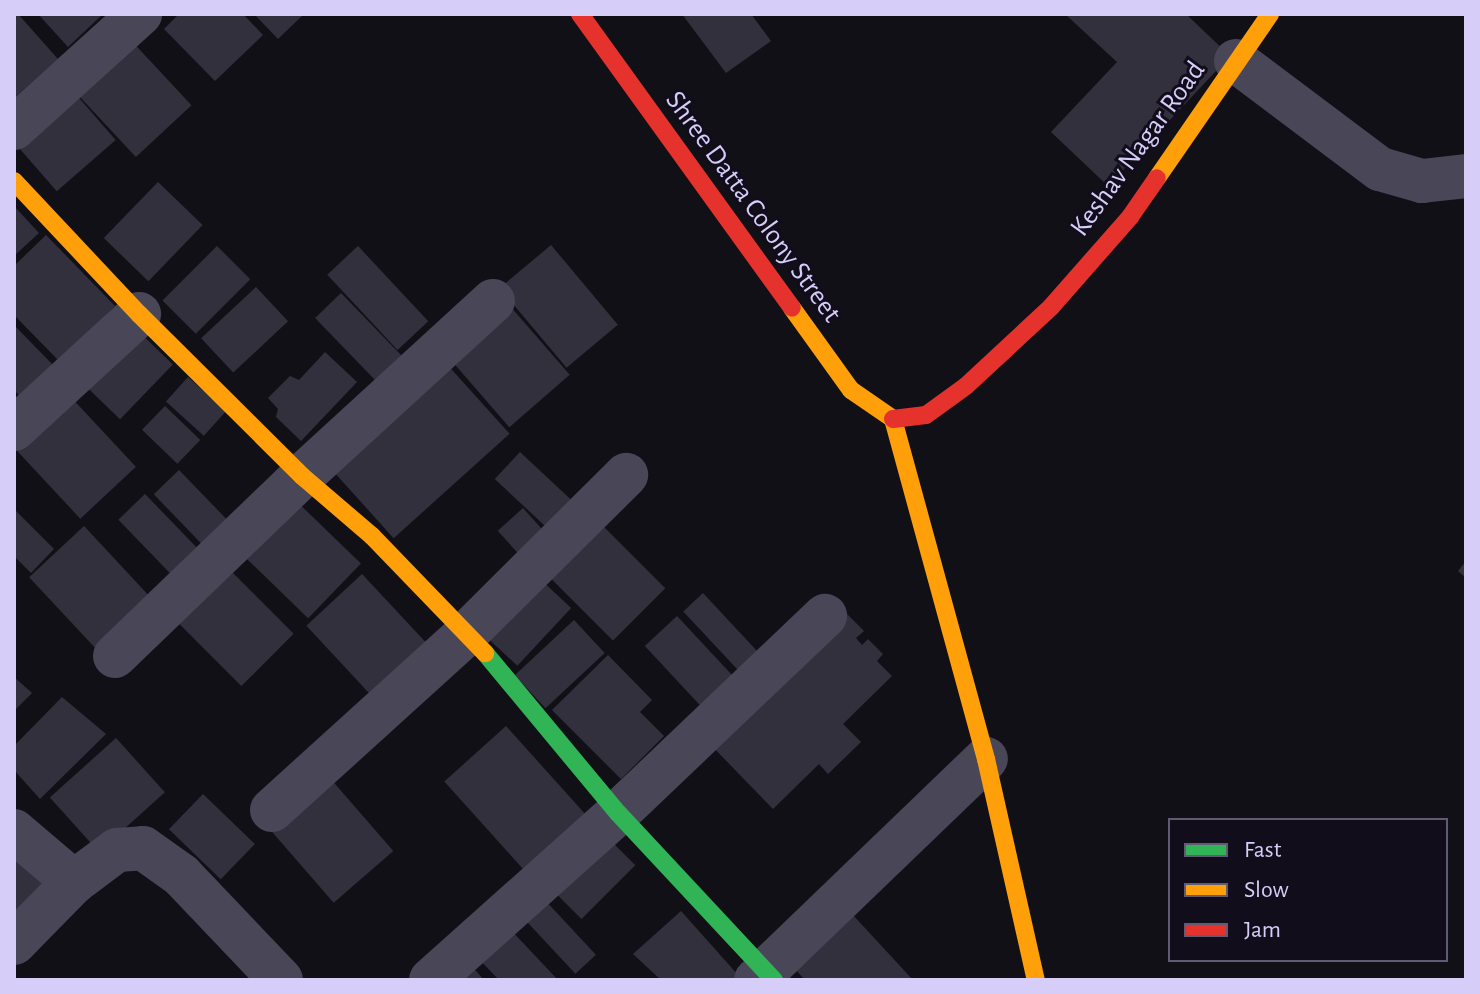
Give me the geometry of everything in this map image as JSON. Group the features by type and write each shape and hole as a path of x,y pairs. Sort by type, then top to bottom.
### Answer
{"street":[{"path":"14,128 140,14"},
{"name":"Shree Datta Colony Street","path":"580,14 851,390 893,419"},
{"name":"Keshav Nagar Road","path":"893,419 926,415 966,386 1051,307 1130,217 1270,14"},
{"path":"1236,61 1380,169 1422,181 1466,176"},
{"path":"14,181 139,314 302,476 372,536 468,632 618,813 765,977 986,759"},
{"path":"115,656 302,476 493,301"},
{"path":"14,429 139,314"},
{"path":"893,419 986,759 1036,980"},
{"path":"272,810 468,632 626,475"},
{"path":"431,980 618,813 825,616"},
{"path":"14,831 74,882"},
{"path":"14,943 74,882 117,850 143,848 181,875 281,980"}],"building":[{"path":"14,14 18,14 58,59 14,98"},
{"path":"38,14 103,14 68,47"},
{"path":"179,14 243,14 263,35 215,81 164,29"},
{"path":"254,14 304,14 278,39"},
{"path":"682,14 751,14 771,41 726,73"},
{"path":"1065,14 1186,14 1230,56 1108,186 1051,132 1117,62"},
{"path":"126,35 191,105 136,157 70,87"},
{"path":"73,91 116,140 57,191 14,142"},
{"path":"158,182 203,225 148,281 104,238"},
{"path":"14,206 39,233 14,256"},
{"path":"46,235 115,306 59,361 14,315 14,266"},
{"path":"551,245 618,325 567,368 500,288"},
{"path":"217,246 250,279 196,334 163,300"},
{"path":"358,246 428,321 398,350 327,275"},
{"path":"256,287 288,321 233,373 201,338"},
{"path":"341,293 407,361 381,386 315,318"},
{"path":"510,306 570,375 509,427 450,358"},
{"path":"14,325 54,366 21,397 14,390"},
{"path":"134,327 173,365 120,419 81,382"},
{"path":"325,352 357,382 301,441 276,417 278,409 268,398 290,376 299,380"},
{"path":"444,361 510,434 394,538 328,465"},
{"path":"188,377 226,411 204,436 166,402"},
{"path":"67,393 136,467 80,519 14,448 14,442"},
{"path":"165,406 200,440 177,464 142,430"},
{"path":"520,452 578,506 553,533 495,479"},
{"path":"179,470 239,532 214,556 154,494"},
{"path":"145,494 208,559 181,584 118,520"},
{"path":"289,494 361,563 308,618 236,549"},
{"path":"523,508 552,540 527,563 498,531"},
{"path":"14,509 54,549 31,573 14,556"},
{"path":"596,519 665,588 613,641 544,571"},
{"path":"84,526 151,598 96,649 29,577"},
{"path":"1466,561 1466,578 1458,571"},
{"path":"223,563 294,634 241,686 171,615"},
{"path":"362,574 432,649 377,701 306,626"},
{"path":"539,578 571,608 517,666 485,636"},
{"path":"703,593 769,664 749,682 683,611"},
{"path":"842,609 864,631 856,638 862,645 868,639 883,654 877,661 892,676 843,724 861,742 828,774 819,764 773,809 707,741"},
{"path":"677,616 745,688 712,718 645,646"},
{"path":"574,620 605,653 545,708 515,675"},
{"path":"608,655 652,700 640,712 664,736 621,779 552,710"},
{"path":"14,677 32,693 14,711"},
{"path":"62,697 106,734 40,799 14,770 14,746"},
{"path":"506,726 588,817 527,873 444,782"},
{"path":"116,738 165,792 99,852 50,798"},
{"path":"329,777 393,851 334,903 269,829"},
{"path":"203,794 255,844 221,879 169,829"},
{"path":"602,832 635,865 581,919 548,886"},
{"path":"14,855 59,884 14,928"},
{"path":"542,897 596,955 575,974 522,916"},
{"path":"681,911 739,976 735,980 661,980 633,954"},
{"path":"852,914 913,980 805,980 794,968"},
{"path":"507,926 558,980 499,980 476,956"},
{"path":"470,964 484,980 451,980"}],"traffic: fast":[{"path":"485,653 618,813 774,980"}],"traffic: slow":[{"path":"1157,178 1270,14"},
{"path":"14,181 139,314 302,476 372,536 485,653"},
{"path":"792,308 851,390 893,419"},
{"path":"893,419 986,759 1036,980"}],"traffic: jam":[{"path":"580,14 792,308"},
{"path":"893,419 926,415 966,386 1051,307 1130,217 1157,178"}]}
